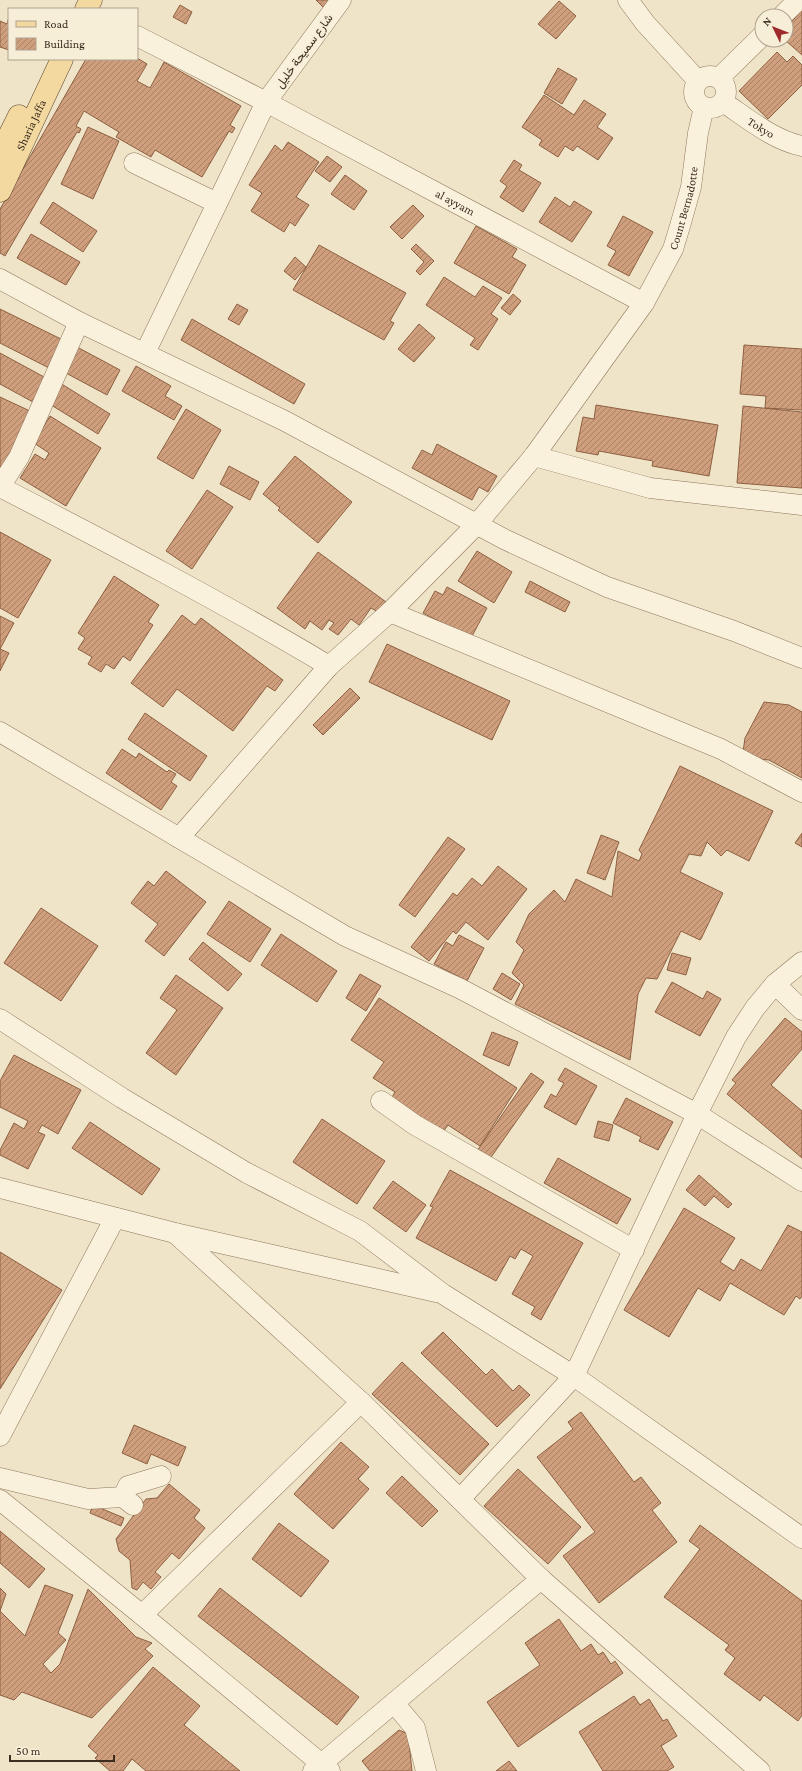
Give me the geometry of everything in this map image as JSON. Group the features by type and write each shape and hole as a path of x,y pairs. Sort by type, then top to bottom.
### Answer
{"main road":[{"name":"Sharia Jaffa","path":"0,154 46,60"},
{"name":"Sharia Jaffa","path":"0,191 62,60"}],"street":[{"name":"شارع سميحة خليل","path":"144,354 266,102 341,0"},
{"path":"628,0 645,23 698,81"},
{"path":"790,8 798,0"},
{"name":"al ayyam","path":"138,37 266,102 644,303"},
{"path":"719,78 754,44"},
{"path":"708,76 719,78 726,86 726,98 713,105 700,104 694,95 698,81 708,76"},
{"name":"Tokyo","path":"713,105 770,133 802,146"},
{"name":"Count Bernadotte","path":"179,838 329,666 390,612 476,524 534,456 644,303 673,249 691,187 698,133 713,105"},
{"path":"134,164 217,203"},
{"path":"0,279 79,322 286,421 476,524 607,587 734,631 802,658"},
{"path":"79,322 19,457 0,487 170,574 329,666"},
{"path":"534,456 650,488 802,505"},
{"path":"390,612 721,749 802,792"},
{"path":"0,732 345,936 461,989 697,1114 802,1181"},
{"path":"460,1499 574,1376 697,1114 736,1037 755,1008 775,984 802,962"},
{"path":"775,984 802,1010"},
{"path":"0,1019 122,1098 247,1173 360,1231 443,1294 574,1376 802,1538"},
{"path":"381,1101 415,1125 634,1250"},
{"path":"0,1188 174,1233 443,1294"},
{"path":"0,1436 115,1218"},
{"path":"174,1233 361,1402 541,1579 760,1771"},
{"path":"142,1615 361,1402"},
{"path":"0,1478 88,1499 128,1501 128,1486 161,1476"},
{"path":"0,1500 142,1615 322,1769 394,1703 541,1579"},
{"path":"394,1703 415,1728 426,1771"}],"building":[{"path":"316,0 329,0 323,7"},
{"path":"559,1 576,16 556,39 538,24"},
{"path":"180,5 192,12 186,24 173,17"},
{"path":"802,10 802,55 794,48 794,19"},
{"path":"8,20 8,50 0,47 0,21 7,24"},
{"path":"777,52 787,62 793,56 802,65 802,85 768,119 739,91"},
{"path":"138,59 147,64 137,81 150,88 164,62 241,106 230,125 235,128 232,133 229,131 202,177 155,150 151,157 116,137 119,132 84,111 76,126 81,129 79,133 77,132 5,256 0,253 0,209 85,60 138,60"},
{"path":"558,68 577,79 562,104 544,93"},
{"path":"544,95 574,115 584,100 606,114 597,127 613,138 598,160 577,146 573,151 565,146 558,157 539,145 542,140 522,127"},
{"path":"88,127 119,141 93,199 61,184"},
{"path":"288,142 319,162 296,197 309,205 295,226 290,222 284,232 251,211 262,193 249,185 275,145 282,151"},
{"path":"327,156 342,167 330,182 315,171"},
{"path":"514,160 522,165 519,170 541,183 523,212 500,197 507,186 500,181"},
{"path":"345,175 367,191 354,210 331,194"},
{"path":"555,197 570,207 574,201 592,212 572,242 539,222"},
{"path":"53,202 97,231 83,252 40,223"},
{"path":"413,205 424,216 402,239 390,227"},
{"path":"623,216 653,232 629,276 608,265 616,251 607,246"},
{"path":"476,226 517,249 512,257 526,265 509,294 454,263"},
{"path":"31,234 80,262 66,285 17,258"},
{"path":"416,244 434,261 420,275 416,271 424,262 411,249"},
{"path":"319,245 406,293 390,321 394,323 384,340 293,290"},
{"path":"295,257 306,267 295,280 284,271"},
{"path":"444,277 475,297 483,286 502,298 491,314 498,319 478,350 470,345 475,338 426,305"},
{"path":"513,294 521,301 510,315 501,308"},
{"path":"237,304 248,310 239,325 228,319"},
{"path":"0,309 63,340 49,368 0,343"},
{"path":"192,319 305,384 294,404 181,340"},
{"path":"419,324 435,338 414,362 398,349"},
{"path":"744,345 802,349 802,410 765,408 766,396 740,394"},
{"path":"77,347 120,370 107,395 64,372"},
{"path":"0,353 46,378 33,402 0,384"},
{"path":"136,366 171,386 165,396 182,406 174,420 122,391"},
{"path":"60,383 110,414 98,434 48,403"},
{"path":"0,397 30,411 2,470 0,469"},
{"path":"596,405 718,425 709,476 652,466 653,461 599,451 598,455 576,451 583,417 594,419"},
{"path":"743,406 802,412 802,488 737,483"},
{"path":"186,409 221,430 193,479 157,458"},
{"path":"50,416 101,448 66,506 20,478 35,454 45,460 49,453 34,443"},
{"path":"437,444 497,476 488,492 479,487 472,500 412,468 422,450 432,455"},
{"path":"295,456 352,502 318,543 278,510 280,508 263,494"},
{"path":"229,466 259,482 250,500 220,484"},
{"path":"207,490 233,507 192,569 166,551"},
{"path":"0,532 51,560 18,618 0,608"},
{"path":"477,551 512,572 494,603 458,581"},
{"path":"318,552 386,602 378,612 371,608 359,625 351,619 338,635 329,629 334,623 329,620 322,630 310,621 305,629 277,608"},
{"path":"114,576 159,605 148,622 153,625 130,661 123,656 114,669 106,664 101,672 88,664 92,657 78,649 85,638 78,633"},
{"path":"530,581 570,602 565,612 525,592"},
{"path":"447,587 487,608 471,638 423,613 435,591 443,595"},
{"path":"182,615 195,625 201,618 283,680 275,691 267,686 233,731 177,689 163,707 131,683"},
{"path":"0,616 14,623 0,649"},
{"path":"387,644 510,701 492,740 369,682"},
{"path":"0,649 9,653 0,671"},
{"path":"350,688 360,698 323,735 313,725"},
{"path":"764,702 789,705 802,712 802,778 769,760 760,759 743,752 745,738"},
{"path":"145,713 207,756 190,781 128,739"},
{"path":"122,749 136,758 139,753 167,772 169,770 176,774 171,782 177,786 161,810 106,773"},
{"path":"680,766 773,811 749,861 727,850 721,856 707,842 701,856 689,854 680,872 723,893 701,939 700,940 681,931 657,979 646,978 638,994 630,1060 515,1004 524,985 512,973 524,950 516,942 529,914 554,890 565,902 576,879 612,897 618,851 639,861 642,854 639,850"},
{"path":"802,833 802,847 795,843"},
{"path":"601,835 619,842 605,880 587,873"},
{"path":"448,837 465,849 415,917 399,905"},
{"path":"498,866 527,889 488,940 466,922 456,934 453,931 429,961 411,947 453,893 457,896 472,878 482,886"},
{"path":"166,871 206,902 164,956 145,941 158,924 131,903 148,881 154,886"},
{"path":"229,901 271,929 250,962 207,934"},
{"path":"41,908 98,946 61,1001 4,963"},
{"path":"281,934 337,971 317,1002 261,965"},
{"path":"459,935 484,948 467,981 434,964 446,942 453,946"},
{"path":"203,942 242,974 228,991 189,959"},
{"path":"672,953 691,958 686,975 667,970"},
{"path":"502,973 520,984 511,1000 493,989"},
{"path":"360,974 381,986 366,1011 346,998"},
{"path":"176,975 223,1008 176,1075 146,1053 177,1010 160,998"},
{"path":"672,982 703,999 707,991 721,999 700,1036 655,1012"},
{"path":"379,998 517,1088 480,1146 448,1125 443,1132 391,1099 395,1092 373,1078 384,1062 351,1040"},
{"path":"785,1018 802,1032 802,1049 771,1085 802,1111 802,1158 727,1094 736,1083 732,1080"},
{"path":"492,1032 518,1042 509,1066 483,1055"},
{"path":"14,1055 81,1090 58,1134 42,1125 38,1132 45,1135 28,1169 0,1155 0,1150 14,1123 24,1129 28,1121 0,1107 0,1081"},
{"path":"565,1068 597,1086 576,1125 544,1107 551,1094 556,1097 564,1083 558,1080"},
{"path":"531,1073 544,1082 489,1160 477,1151"},
{"path":"626,1098 673,1122 658,1150 639,1141 641,1137 613,1123"},
{"path":"322,1119 385,1161 357,1204 293,1162"},
{"path":"598,1121 613,1125 609,1141 594,1137"},
{"path":"90,1122 160,1169 142,1195 72,1148"},
{"path":"558,1158 631,1199 617,1224 544,1183"},
{"path":"450,1170 583,1243 541,1320 531,1314 535,1307 512,1294 533,1256 521,1249 515,1259 510,1256 496,1281 416,1238 433,1207 430,1206"},
{"path":"699,1175 732,1204 728,1208 714,1196 705,1206 686,1190"},
{"path":"393,1181 426,1205 406,1232 373,1208"},
{"path":"684,1208 735,1238 720,1262 734,1271 741,1259 761,1271 788,1225 802,1232 802,1296 800,1299 796,1296 784,1315 730,1283 720,1301 698,1288 669,1337 624,1310"},
{"path":"0,1252 62,1290 0,1389"},
{"path":"443,1332 486,1375 492,1369 513,1391 519,1385 530,1395 497,1427 421,1353"},
{"path":"402,1362 489,1444 460,1475 372,1394"},
{"path":"581,1412 634,1482 641,1477 661,1503 652,1510 677,1542 599,1603 563,1556 595,1532 537,1457 573,1429 568,1422"},
{"path":"134,1425 186,1447 178,1466 151,1454 147,1464 122,1453"},
{"path":"341,1442 369,1467 358,1479 369,1489 333,1529 294,1494"},
{"path":"518,1469 581,1527 548,1564 484,1506"},
{"path":"402,1476 438,1511 422,1527 386,1493"},
{"path":"169,1484 200,1510 194,1518 205,1528 179,1559 172,1553 155,1572 161,1577 151,1589 143,1582 137,1590 132,1588 130,1560 119,1551 116,1539 146,1499 157,1498"},
{"path":"93,1505 124,1518 121,1526 90,1513"},
{"path":"279,1523 329,1561 301,1597 252,1559"},
{"path":"700,1525 802,1601 802,1715 798,1721 764,1695 760,1701 724,1674 735,1658 725,1650 729,1645 664,1597 700,1549 689,1541"},
{"path":"0,1531 45,1569 29,1588 0,1563"},
{"path":"45,1585 73,1595 58,1633 66,1640 43,1664 51,1673 60,1664 88,1589 136,1637 152,1643 145,1649 153,1656 92,1718 22,1692 14,1700 0,1695 0,1611 25,1636"},
{"path":"0,1588 6,1594 0,1611"},
{"path":"220,1588 359,1697 337,1725 198,1616"},
{"path":"559,1619 581,1651 591,1644 598,1655 603,1652 611,1664 615,1661 623,1673 518,1747 487,1702 540,1665 525,1643"},
{"path":"153,1667 200,1706 184,1725 240,1771 146,1771 132,1759 123,1771 110,1771 95,1758 98,1755 88,1746"},
{"path":"634,1696 640,1705 649,1699 663,1721 667,1719 677,1736 661,1746 674,1767 667,1771 603,1771 579,1732"},
{"path":"399,1730 408,1734 412,1771 370,1771 362,1761"},
{"path":"509,1761 517,1771 496,1771"}]}
